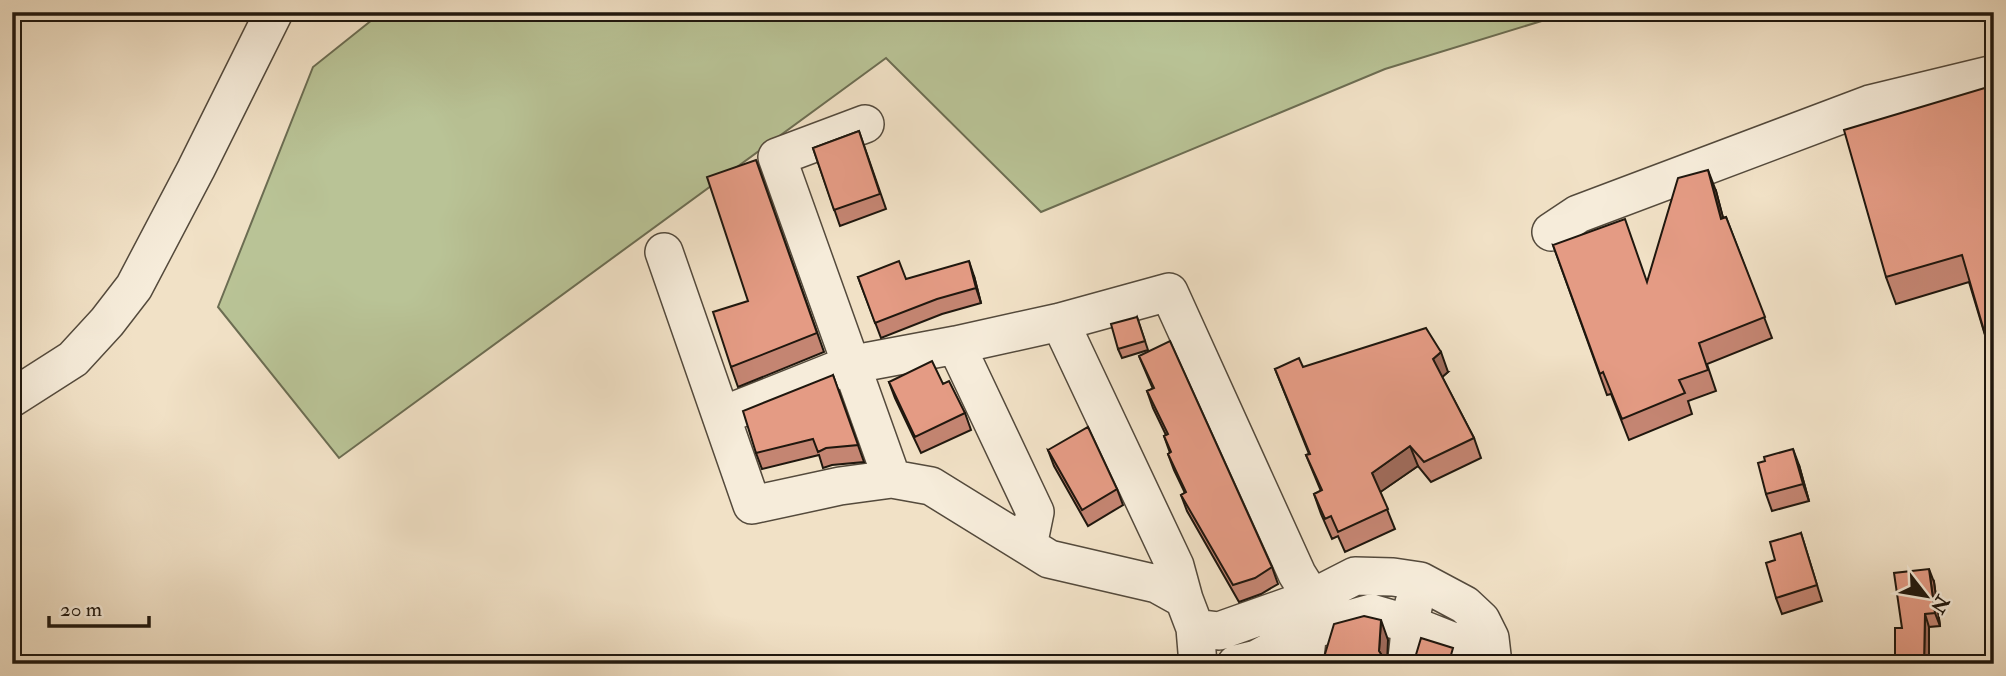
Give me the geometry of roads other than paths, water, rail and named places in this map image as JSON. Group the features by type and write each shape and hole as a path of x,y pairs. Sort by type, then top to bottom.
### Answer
{"street":[{"path":"12,398 73,359 134,287 274,12"},
{"path":"1551,232 1578,214 1870,104 1994,74"},
{"path":"865,124 777,157 849,365 892,479"},
{"path":"664,252 752,505 840,486 892,479 931,486 1049,559 1157,584 1192,630"},
{"path":"720,416 849,365 1059,322 1169,292 1297,574 1308,631"},
{"path":"1059,322 1175,566 1192,630"},
{"path":"956,345 1035,512 1028,546"},
{"path":"1192,630 1308,631 1356,576 1393,577 1420,581 1465,605 1481,620 1490,638 1493,660"},
{"path":"1406,664 1411,638 1409,624 1420,581"},
{"path":"1236,664 1257,659 1308,631 1371,613 1409,624 1493,660"}]}
